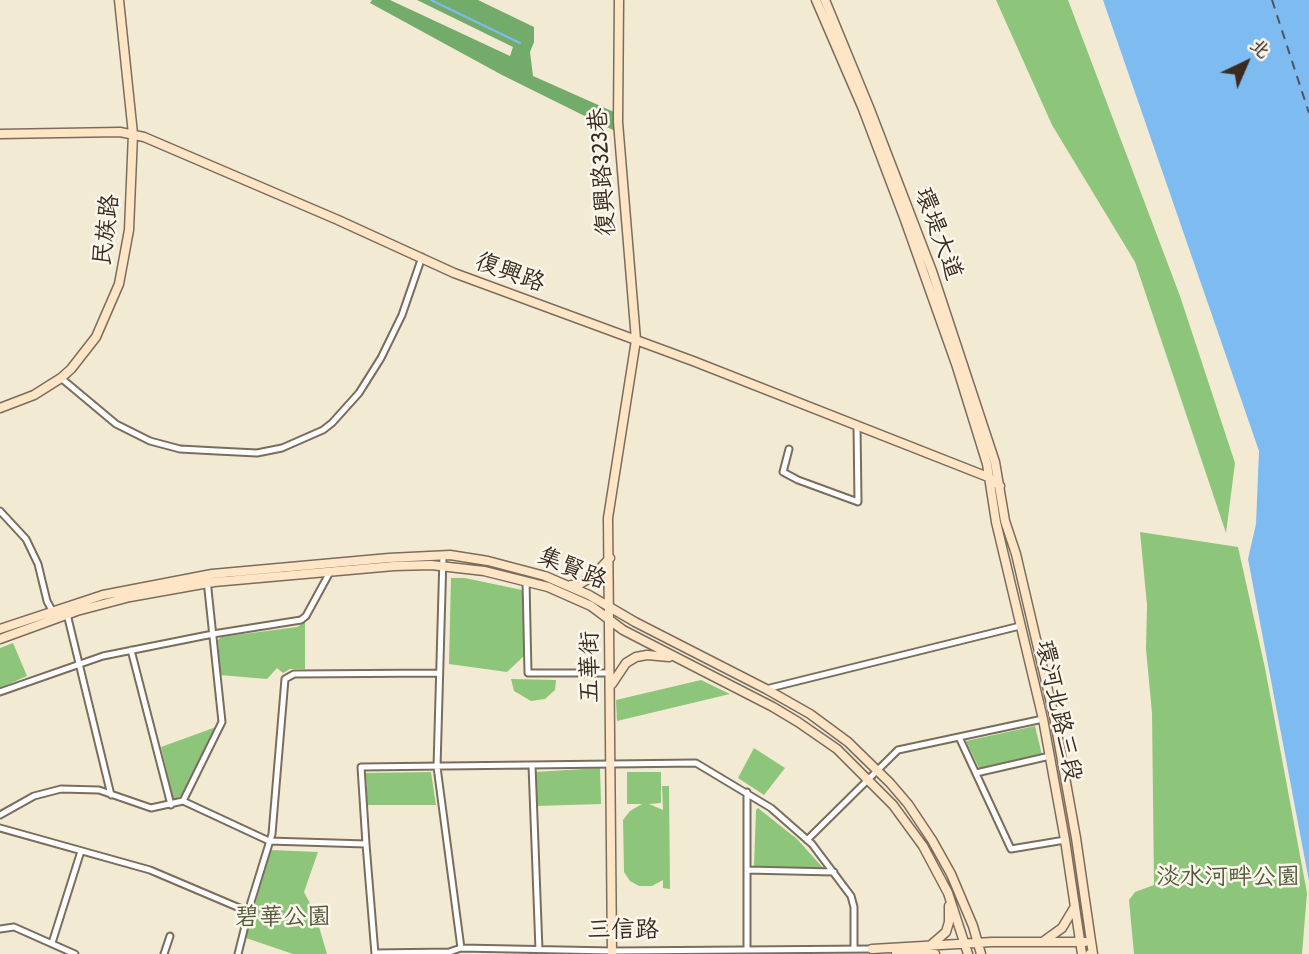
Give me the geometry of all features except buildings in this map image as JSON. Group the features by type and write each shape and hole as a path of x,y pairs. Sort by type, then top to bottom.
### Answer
{"street":[{"name":"民族路","path":"0,408 34,396 61,378 96,337 119,284 129,230 132,134 119,0"},
{"name":"復興路323巷","path":"619,0 618,122 636,340"},
{"name":"環堤大道","path":"816,0 866,108"},
{"name":"環堤大道","path":"825,0 956,341 995,462 1000,486"},
{"name":"復興路","path":"0,134 84,131 132,134 454,273 636,340 988,477 1000,486"},
{"name":"環堤大道","path":"893,176 988,464 988,477"},
{"path":"61,378 116,424 150,440 180,449 217,452 257,453 282,448 332,424 359,393 382,358 402,315 422,257"},
{"name":"五華街","path":"612,952 608,518 636,340"},
{"path":"789,449 783,472 858,502 857,426"},
{"name":"環河北路三段","path":"988,477 996,522 1043,719 1082,954"},
{"name":"環河北路三段","path":"1000,486 1005,521 1054,716 1076,838 1091,954"},
{"path":"0,511 26,539 38,564 47,601 54,615"},
{"path":"443,556 436,767 461,948"},
{"name":"集賢路","path":"0,629 207,579 389,558 443,556 488,561 545,576 609,606 766,689 810,714 848,742 908,804 932,840 951,874 973,926 981,954"},
{"path":"565,584 578,585 584,582 610,558"},
{"name":"集賢路","path":"207,579 394,566 442,566 484,570 526,581 548,587 591,606 610,622 798,722 837,749 893,805 916,836 948,893 968,954"},
{"path":"0,692 78,664 131,650 213,634 292,623 304,618 330,572"},
{"path":"183,801 222,722 207,579"},
{"path":"526,581 528,673 610,673"},
{"path":"1012,592 1024,589"},
{"path":"66,611 111,795"},
{"name":"集賢路","path":"0,639 54,615"},
{"path":"766,689 1020,626"},
{"path":"131,650 171,805"},
{"path":"611,687 617,673 636,657 647,654 678,659"},
{"path":"238,954 272,834 283,683 287,676 438,674"},
{"path":"807,840 898,750 1043,719"},
{"path":"959,737 1011,849 1065,840"},
{"path":"976,774 1049,756"},
{"path":"375,953 361,767 696,763 771,808 807,840 851,896 854,907 854,949"},
{"path":"532,765 539,950"},
{"path":"0,815 34,796 61,789 99,790 151,808 183,801 269,841 366,844"},
{"path":"747,792 747,950"},
{"path":"0,828 150,870 249,912"},
{"path":"52,943 81,851"},
{"path":"747,870 834,872"},
{"path":"930,946 948,928 948,893"},
{"path":"1040,943 1062,929 1074,908"},
{"path":"0,929 14,927 75,954"},
{"path":"164,954 170,936"},
{"path":"978,943 1091,941"},
{"name":"三信路","path":"375,953 449,952 461,948 612,952 872,949 978,943"},
{"name":"三信路","path":"872,949 935,954"}],"green space":[{"path":"372,0 390,0 510,56 513,47 417,0 478,0 534,27 534,42 530,52 533,76 614,112 615,131 502,75 370,3"},
{"path":"996,0 1068,0 1180,296 1235,463 1226,533 1135,262 1052,125"},
{"name":"淡水河畔公園","path":"1140,532 1238,547 1265,668 1307,893 1302,954 1134,954 1129,900 1135,892 1154,885 1152,713 1146,649 1147,605"},
{"path":"451,578 465,578 522,590 524,656 507,672 449,664"},
{"path":"305,622 305,669 290,669 283,673 277,668 267,679 220,675 218,640 221,637 297,627"},
{"path":"13,643 27,676 0,688 0,648"},
{"path":"511,679 556,680 555,690 545,699 531,701 514,691"},
{"path":"701,680 730,694 617,721 616,700"},
{"path":"1035,726 1042,755 980,770 966,741"},
{"path":"216,727 183,795 173,798 161,747"},
{"path":"754,748 785,768 764,795 738,778"},
{"path":"600,768 601,804 536,806 535,772"},
{"path":"431,772 436,805 367,805 366,773"},
{"path":"627,772 661,772 661,803 649,804 663,810 662,786 669,786 670,889 663,888 663,880 652,886 639,886 630,881 624,872 623,820 630,811 642,804 627,804"},
{"path":"758,808 797,839 824,869 754,866"},
{"name":"碧華公園","path":"270,850 318,852 304,892 315,913 327,954 293,954 246,938"}],"water":[{"path":"1103,0 1309,0 1309,881 1248,559 1256,524 1259,451"}],"waterway":[{"path":"431,0 520,43"}],"ferry route":[{"path":"1272,0 1309,113"}]}
